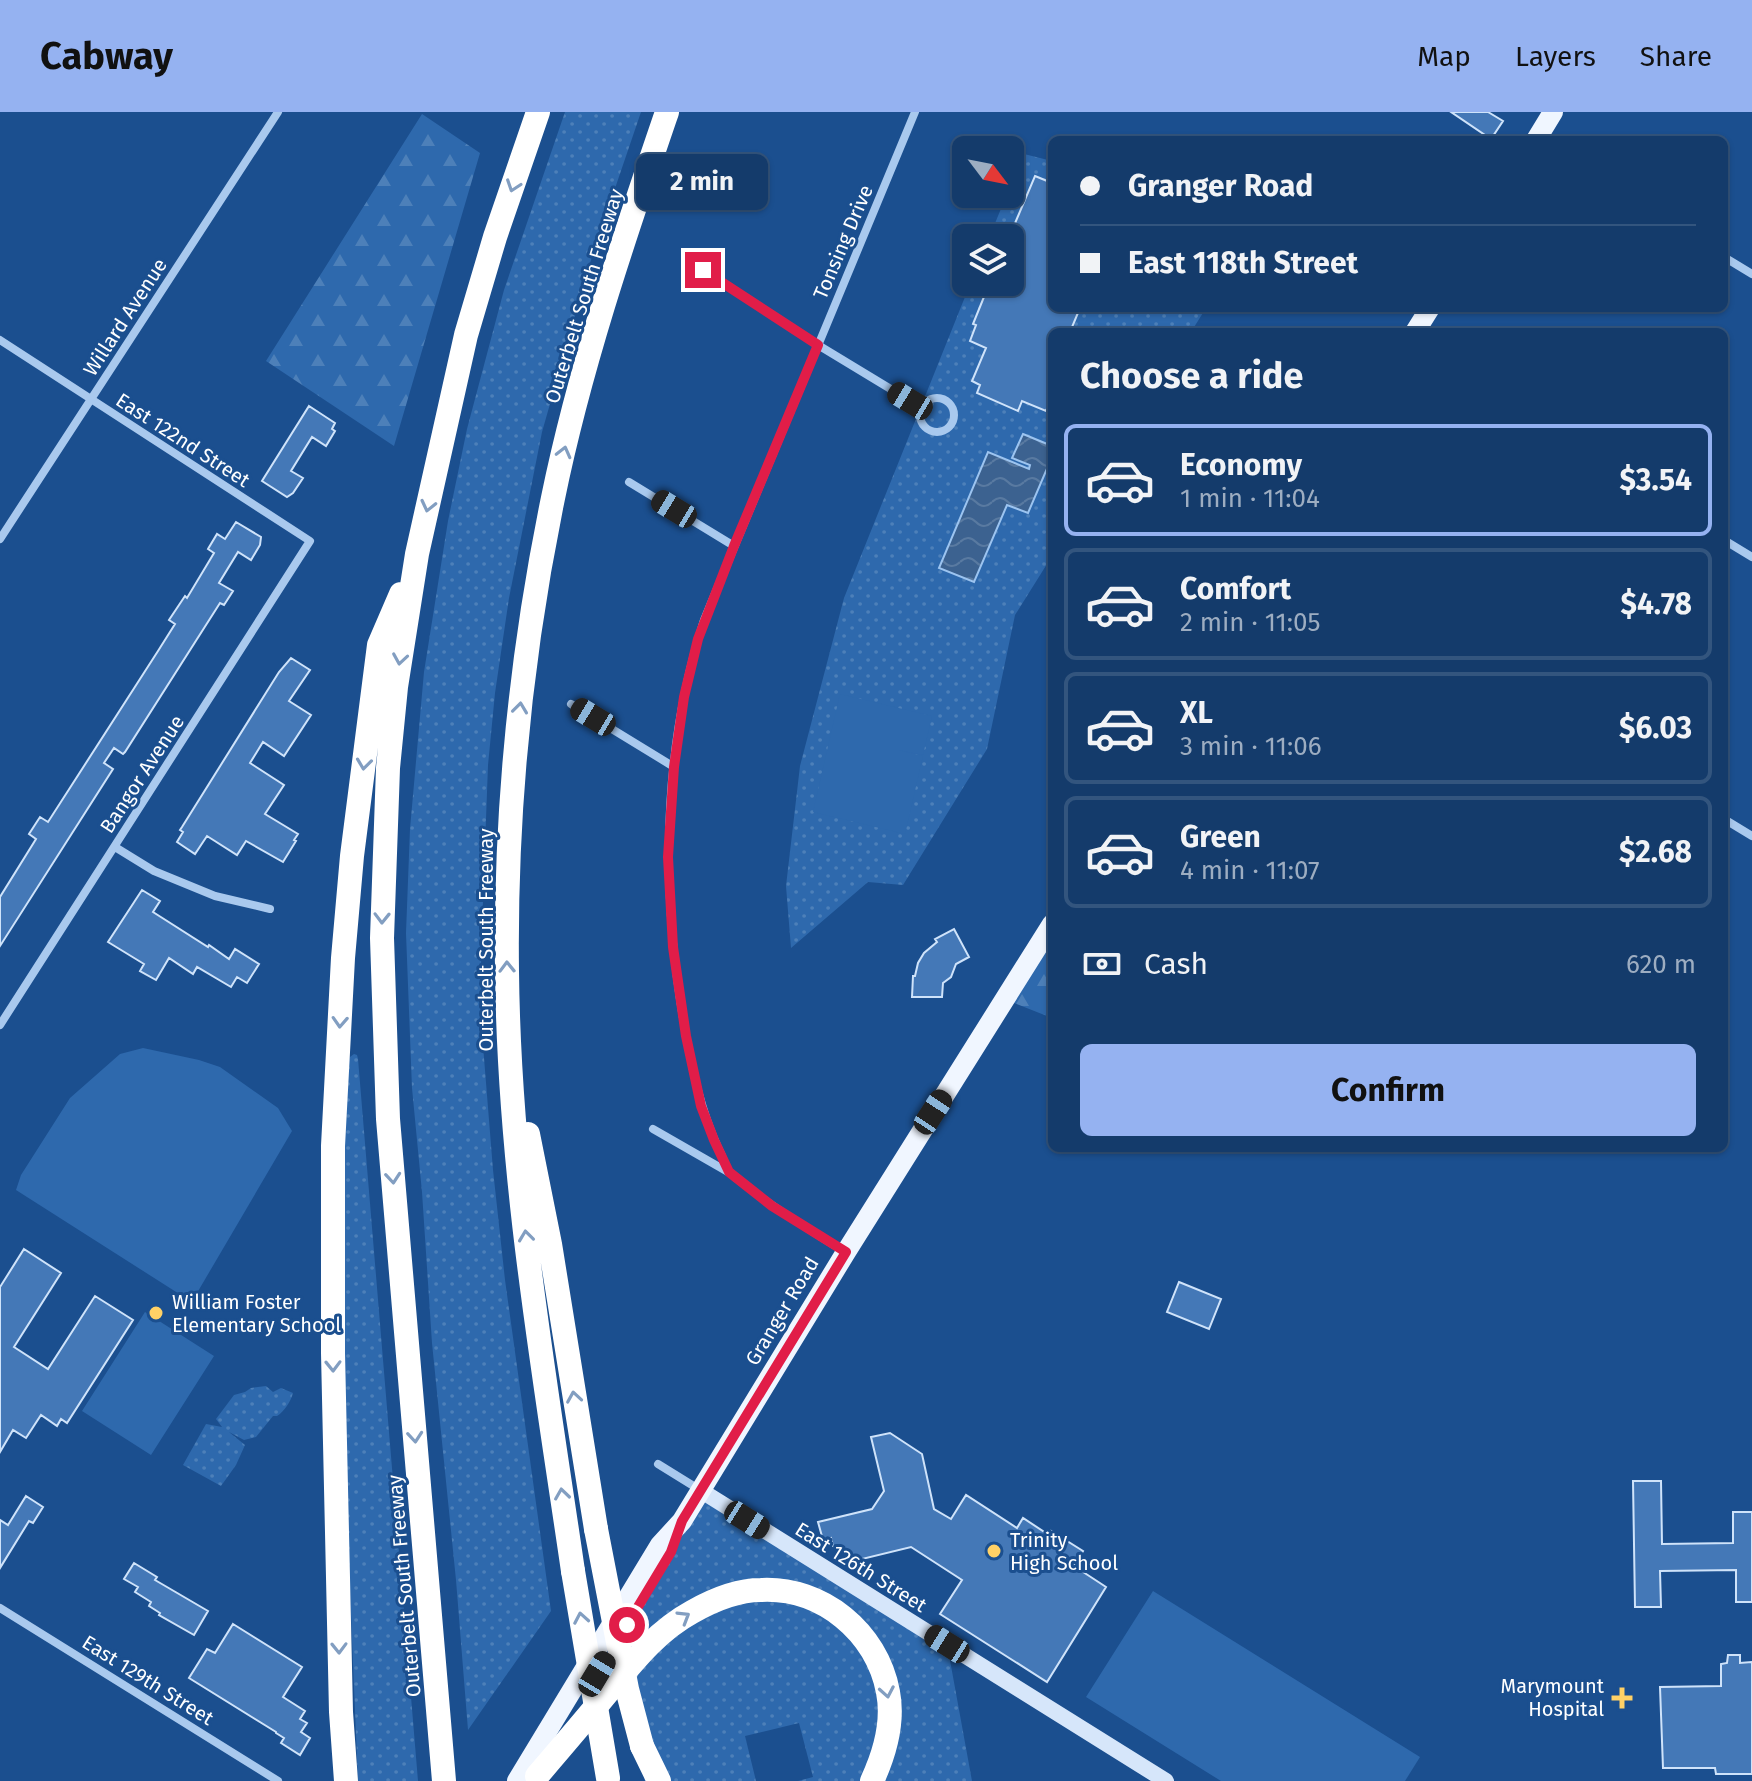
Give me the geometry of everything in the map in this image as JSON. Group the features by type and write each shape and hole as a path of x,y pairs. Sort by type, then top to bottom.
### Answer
{"highway":[{"name":"Outerbelt South Freeway","path":"444,1781 388,1119 383,966 388,768 396,687 417,554 466,335 495,237 538,112"},
{"name":"Outerbelt South Freeway","path":"608,1779 573,1571 519,1177 509,1045 507,903 510,807 519,708 553,496 605,299 667,112"},
{"path":"346,1781 341,1712 332,1258 333,1146 343,958 352,856 379,645 417,554"},
{"path":"509,1045 550,1244 596,1529 627,1689 642,1746 659,1781"},
{"path":"530,1779 659,1635 713,1601 739,1593 781,1590 802,1595 842,1616 872,1650 882,1670 889,1693 890,1716 883,1758 872,1781"}],"main road":[{"path":"1538,136 1553,112"},
{"name":"Granger Road","path":"530,1779 671,1552 682,1521 700,1490 1048,930"}],"street":[{"name":"Willard Avenue","path":"0,539 278,112"},
{"name":"Tonsing Drive","path":"846,1252 772,1206 729,1172 714,1140 701,1106 686,1036 673,947 668,857 674,767 684,697 698,639 915,112"},
{"path":"1728,259 1752,274"},
{"path":"703,270 922,408"},
{"name":"East 122nd Street","path":"0,340 310,541"},
{"path":"935,398 946,401 953,410 950,426 941,432 930,430 922,423 922,408 935,398"},
{"path":"629,482 734,546"},
{"name":"Bangor Avenue","path":"0,1025 310,541"},
{"path":"1728,542 1752,557"},
{"path":"571,704 674,767"},
{"path":"1728,821 1752,836"},
{"path":"115,847 154,871 215,896 270,909"},
{"path":"653,1129 729,1172"},
{"name":"East 126th Street","path":"658,1464 1166,1781"},
{"name":"East 129th Street","path":"0,1608 278,1781"}],"green space":[{"path":"565,112 641,112 593,253 542,432 509,598 495,693 488,765 481,954 482,1033 505,1280 551,1611 468,1730 412,1088 406,933 410,829 424,672 448,521 467,429 504,290"},
{"path":"422,114 480,153 394,446 266,361"},
{"path":"1024,154 1048,160 1048,312 1204,312 1194,328 1048,328 1048,562 1015,615 987,749 903,885 868,882 791,948 786,886 800,766 844,598 965,296 1024,296 1024,224 995,224 1001,208 1024,208"},
{"path":"840,694 932,716 923,755 898,750 923,756 905,834 813,812"},
{"path":"1048,930 1048,1016 1004,999"},
{"path":"143,1048 220,1067 278,1108 292,1131 197,1293 184,1297 16,1190 21,1175 70,1098 120,1054"},
{"path":"354,1054 358,1059 418,1781 358,1781 343,1333 347,1065"},
{"path":"145,1312 214,1356 151,1455 82,1411"},
{"path":"266,1386 273,1392 281,1388 293,1393 291,1399 256,1437 244,1440 229,1432 245,1445 221,1486 183,1465 206,1424 222,1427 216,1419 234,1395"},
{"path":"700,1490 947,1644 972,1781 798,1781 813,1777 799,1723 745,1736 756,1781 645,1781 613,1618"},
{"path":"1153,1591 1420,1757 1405,1781 1221,1781 1086,1697"}],"water":[{"path":"1023,434 1048,444 1048,466 1028,513 1007,505 974,582 939,568 988,452 1029,469 1030,465 1012,458"}],"building":[{"path":"1451,112 1488,112 1503,121 1493,136 1487,136"},
{"path":"1035,176 1048,181 1048,312 1078,312 1072,328 1048,328 1046,411 1022,401 1018,411 977,393 980,385 972,381 986,348 970,341 976,325 973,324 984,296 1024,296 1024,224 1015,224"},
{"path":"309,406 335,423 332,429 335,431 326,446 312,437 291,471 303,478 287,497 262,481"},
{"path":"236,522 261,537 260,545 251,560 238,552 219,583 233,591 224,605 220,603 125,752 123,754 114,748 104,763 113,769 0,946 0,897 36,839 29,834 40,817 48,822 175,624 169,620 185,596 187,598 214,553 208,549 217,534 225,539"},
{"path":"291,658 310,670 289,701 311,715 284,756 263,742 250,763 284,785 265,814 298,834 296,841 283,862 246,841 237,855 207,836 195,854 177,842 183,832 180,830 279,672"},
{"path":"142,890 160,901 153,912 208,947 229,959 235,949 259,964 247,983 237,977 231,987 197,967 193,974 169,958 156,980 140,971 144,964 108,942"},
{"path":"954,929 969,957 956,964 951,977 943,983 942,997 912,997 913,976 924,953 937,942 935,939"},
{"path":"24,1249 61,1273 14,1347 48,1369 95,1296 133,1320 67,1423 61,1419 57,1426 41,1415 26,1438 13,1430 0,1452 0,1287"},
{"path":"1179,1282 1221,1299 1209,1329 1167,1312"},
{"path":"890,1433 922,1454 934,1509 951,1519 966,1495 1017,1528 1023,1518 1083,1551 1074,1566 1106,1587 1047,1682 940,1614 962,1580 911,1547 854,1561 833,1546 831,1538 823,1540 818,1522 872,1509 884,1491 871,1437"},
{"path":"1633,1481 1661,1481 1662,1544 1733,1543 1733,1512 1752,1512 1752,1602 1736,1602 1736,1570 1660,1571 1661,1607 1635,1607"},
{"path":"26,1496 43,1507 33,1523 29,1521 0,1568 0,1520 8,1525"},
{"path":"134,1563 157,1577 155,1580 208,1611 194,1635 159,1615 149,1606 151,1602 135,1592 138,1587 124,1579"},
{"path":"233,1624 302,1667 283,1697 305,1711 300,1719 307,1723 301,1732 310,1738 300,1755 281,1743 284,1738 276,1732 189,1678 207,1649 215,1653"},
{"path":"1728,1655 1740,1655 1740,1663 1752,1662 1752,1774 1716,1774 1715,1768 1663,1768 1660,1687 1721,1686 1721,1664 1727,1663"}],"place":[{"name":"William Foster Elementary School","path":"156,1313"},
{"name":"Trinity High School","path":"994,1551"},
{"name":"Marymount Hospital","path":"1622,1698"}],"route":[{"path":"627,1625 671,1552 682,1521 846,1252 772,1206 729,1172 701,1106 686,1036 673,947 668,857 674,767 684,697 704,620 818,345 703,270"}]}
